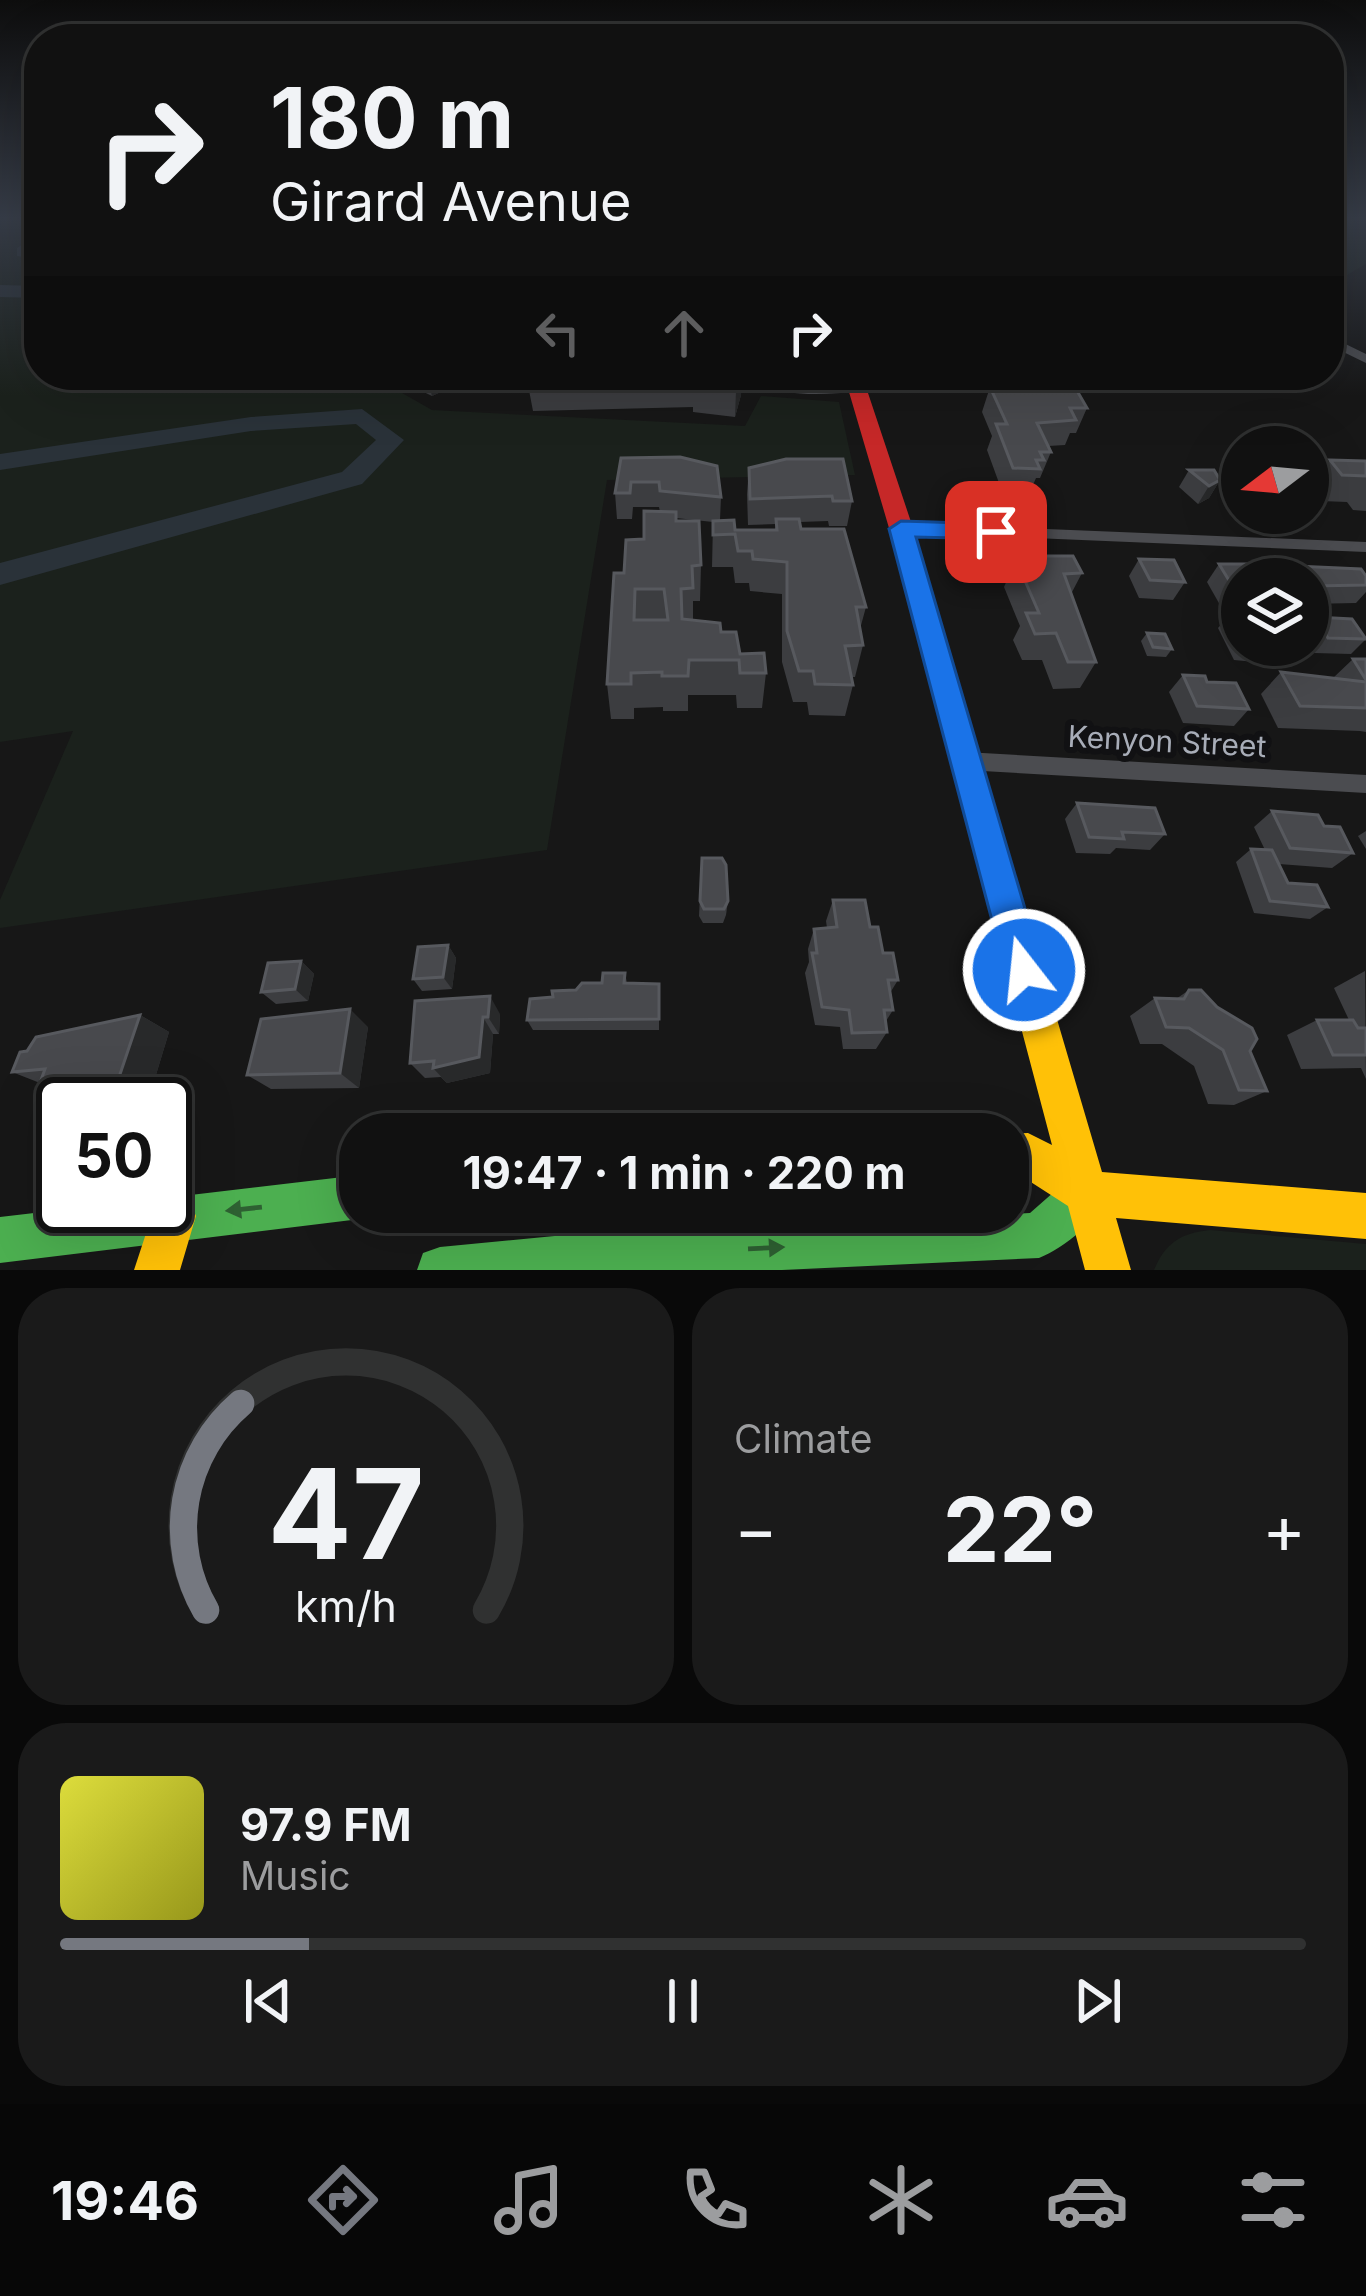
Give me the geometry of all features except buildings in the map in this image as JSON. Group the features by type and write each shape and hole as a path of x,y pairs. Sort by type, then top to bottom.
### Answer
{"main road":[{"path":"858,390 1108,1270"},
{"path":"1029,1156 1087,1193 1366,1216"},
{"path":"440,1270 588,1256 1039,1235 1087,1193"},
{"path":"192,1214 339,1199"},
{"path":"0,1240 50,1233"},
{"path":"157,1270 168,1233"},
{"path":"588,1233 588,1256"}],"street":[{"path":"901,529 1366,548"},
{"name":"Kenyon Street","path":"965,761 1366,784"}],"shaded area":[{"path":"0,277 24,277 24,390 397,390 432,410 745,426 761,396 839,402 855,475 607,480 547,850 0,928 0,900 73,731 0,742"},
{"path":"1210,1230 1366,1244 1366,1270 1154,1270 1175,1241"}],"waterway":[{"path":"0,291 24,292"},
{"path":"0,462 251,424 362,416 391,440 352,478 0,574"}],"traffic: fast":[{"path":"440,1270 588,1256 1039,1235 1087,1193"},
{"path":"0,1240 339,1200"},
{"path":"588,1233 588,1256"}],"traffic: slow":[{"path":"1018,948 1108,1270"},
{"path":"1029,1156 1087,1193 1366,1216"},
{"path":"157,1270 168,1233"}],"traffic: jam":[{"path":"858,390 1018,948"}],"route":[{"path":"996,532 901,529 1024,970"}]}
